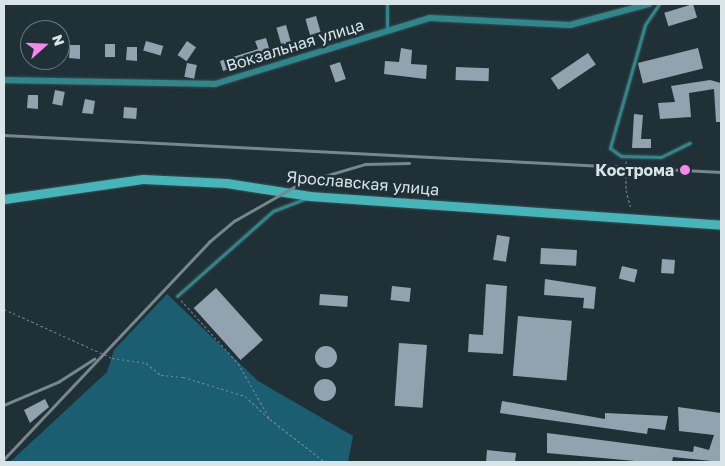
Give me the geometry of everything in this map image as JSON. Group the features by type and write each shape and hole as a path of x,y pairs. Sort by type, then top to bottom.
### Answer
{"main road":[{"name":"Ярославская улица","path":"4,199 143,179 226,183 310,196 634,217 721,225"}],"street":[{"name":"Вокзальная улица","path":"4,80 215,84 430,18 570,25 649,4"}],"lane":[{"path":"387,4 387,30"},
{"path":"659,4 645,25 610,148 621,156 661,157 690,143"},
{"path":"177,296 273,210 310,196"}],"path":[{"path":"621,160 626,161 626,190 634,217"},
{"path":"177,296 238,363 270,419"},
{"path":"4,309 112,358 146,363 161,376 183,377 244,396 325,462"}],"shaded area":[{"path":"167,294 258,381 353,436 348,462 10,462 107,372 114,350"}],"building":[{"path":"693,4 697,17 668,26 664,13"},
{"path":"316,16 321,33 310,36 305,19"},
{"path":"286,25 291,42 281,45 276,28"},
{"path":"266,38 271,55 223,71 220,61 258,49 255,41"},
{"path":"146,41 163,46 161,56 143,51"},
{"path":"187,41 196,47 187,61 177,55"},
{"path":"105,44 115,44 115,57 105,57"},
{"path":"70,45 80,45 80,59 70,58"},
{"path":"127,47 137,47 137,61 126,60"},
{"path":"401,48 412,50 411,64 427,65 426,79 384,74 385,61 399,62"},
{"path":"698,48 703,68 643,83 638,63"},
{"path":"588,53 596,65 559,90 551,78"},
{"path":"340,62 346,79 335,83 330,66"},
{"path":"187,63 197,65 194,79 184,77"},
{"path":"456,67 489,68 489,81 456,80"},
{"path":"710,80 721,83 721,122 716,122 714,89 689,93 691,117 660,119 658,103 675,102 671,86"},
{"path":"55,90 65,92 62,106 52,104"},
{"path":"28,95 38,95 38,109 27,108"},
{"path":"85,99 95,101 93,114 82,113"},
{"path":"124,107 137,108 136,119 123,118"},
{"path":"634,114 643,115 641,139 651,139 651,148 632,148"},
{"path":"497,235 510,237 506,262 493,260"},
{"path":"541,248 577,250 576,266 540,264"},
{"path":"662,259 675,260 674,274 661,273"},
{"path":"622,266 638,270 634,282 619,279"},
{"path":"545,279 596,287 594,309 583,308 584,298 544,295"},
{"path":"486,284 507,286 503,354 468,352 469,334 483,335"},
{"path":"392,286 411,288 409,302 391,300"},
{"path":"216,288 263,340 241,360 194,308"},
{"path":"320,294 348,296 347,307 319,305"},
{"path":"518,316 572,321 567,380 513,376"},
{"path":"399,343 427,345 423,408 395,406"},
{"path":"326,346 334,349 337,357 334,365 326,368 318,365 315,357 318,349"},
{"path":"325,379 333,382 336,390 333,398 325,401 317,398 314,390 317,382"},
{"path":"45,399 49,407 30,423 24,410"},
{"path":"502,401 605,419 605,413 668,416 665,430 648,428 647,434 500,413"},
{"path":"678,407 721,413 721,462 673,457 672,462 646,462 547,453 547,433 693,452 694,446 709,450 714,435 679,431"},
{"path":"487,450 516,453 515,462 486,462"}],"railway":[{"path":"4,135 721,172"},
{"path":"4,459 209,242 234,221 301,183 365,164 409,163"},
{"path":"4,405 58,382 94,359"}],"place":[{"name":"Кострома","path":"685,170"}]}
